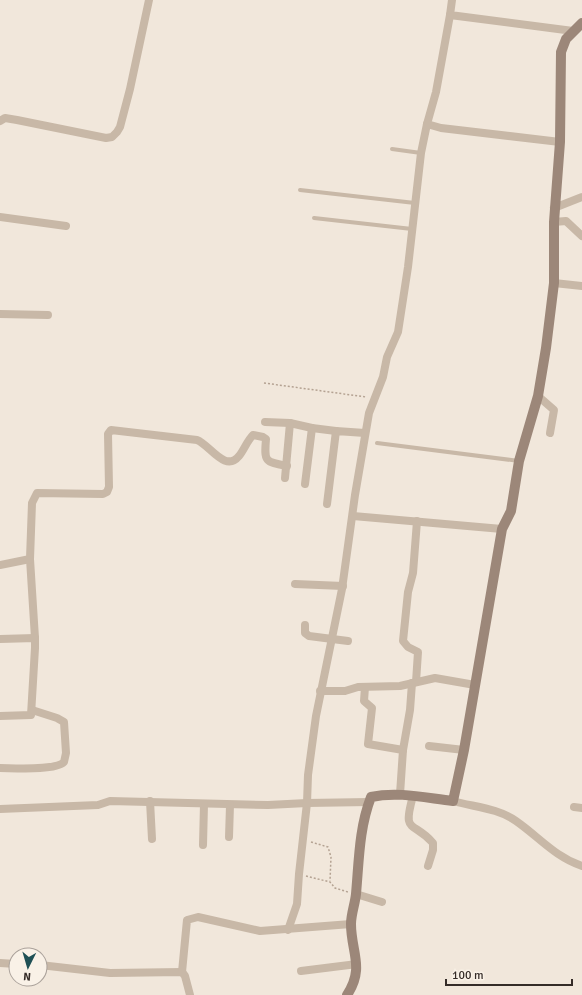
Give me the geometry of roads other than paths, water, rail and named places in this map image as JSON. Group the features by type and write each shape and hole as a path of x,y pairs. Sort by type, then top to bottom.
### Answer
{"street":[{"path":"0,122 5,118 106,138 112,137 117,132 126,107 148,0"},
{"path":"288,930 297,904 299,874 308,803 312,746 320,691 343,586 365,433 374,398 383,377 387,357 398,332 421,153 436,92 452,0"},
{"path":"450,15 573,31"},
{"path":"453,801 464,750 502,529 511,511 519,461 538,396 546,348 554,283 554,208 560,142 561,52 563,43 582,23"},
{"path":"427,124 441,128 560,142"},
{"path":"554,208 582,197"},
{"path":"0,217 66,226"},
{"path":"554,222 566,221 582,236"},
{"path":"554,283 582,286"},
{"path":"0,314 48,315"},
{"path":"538,396 554,410 550,433"},
{"path":"265,422 365,433"},
{"path":"285,478 290,424"},
{"path":"305,484 312,428"},
{"path":"0,716 30,716 32,710 35,638 30,559 32,503 37,493 103,494 108,492 108,434 111,430 197,440 204,443 218,458 226,462 233,462 238,457 253,435 263,436 266,439 264,456 266,460 269,463 286,466"},
{"path":"327,504 336,431"},
{"path":"353,516 502,529"},
{"path":"400,794 403,750 418,652 408,647 403,641 408,592 413,573 417,521"},
{"path":"0,565 30,559"},
{"path":"295,584 343,586"},
{"path":"306,625 306,635 331,640 348,641"},
{"path":"0,639 35,638"},
{"path":"320,691 345,691 365,686 400,686 435,678 475,685"},
{"path":"365,686 364,701 372,708 368,744 403,750"},
{"path":"0,768 59,765 64,762 66,753 64,722 57,718 32,710"},
{"path":"429,746 464,750"},
{"path":"347,995 357,974 351,924 356,894 359,844 371,797 382,794 400,794 453,801 498,811 517,822 554,853 565,860 582,866"},
{"path":"413,796 408,821 411,826 425,835 432,843 433,850 428,866"},
{"path":"0,809 86,806 110,801 150,801 230,805 369,802"},
{"path":"150,801 152,839"},
{"path":"203,846 204,804"},
{"path":"229,837 230,805"},
{"path":"356,894 382,902"},
{"path":"190,995 185,976 182,972 188,920 192,917 198,916 260,931 351,924"},
{"path":"300,971 357,964"},
{"path":"48,966 110,973 182,972"}],"lane":[{"path":"392,149 421,153"},
{"path":"300,190 415,203"},
{"path":"314,218 412,229"},
{"path":"377,443 519,461"}]}
